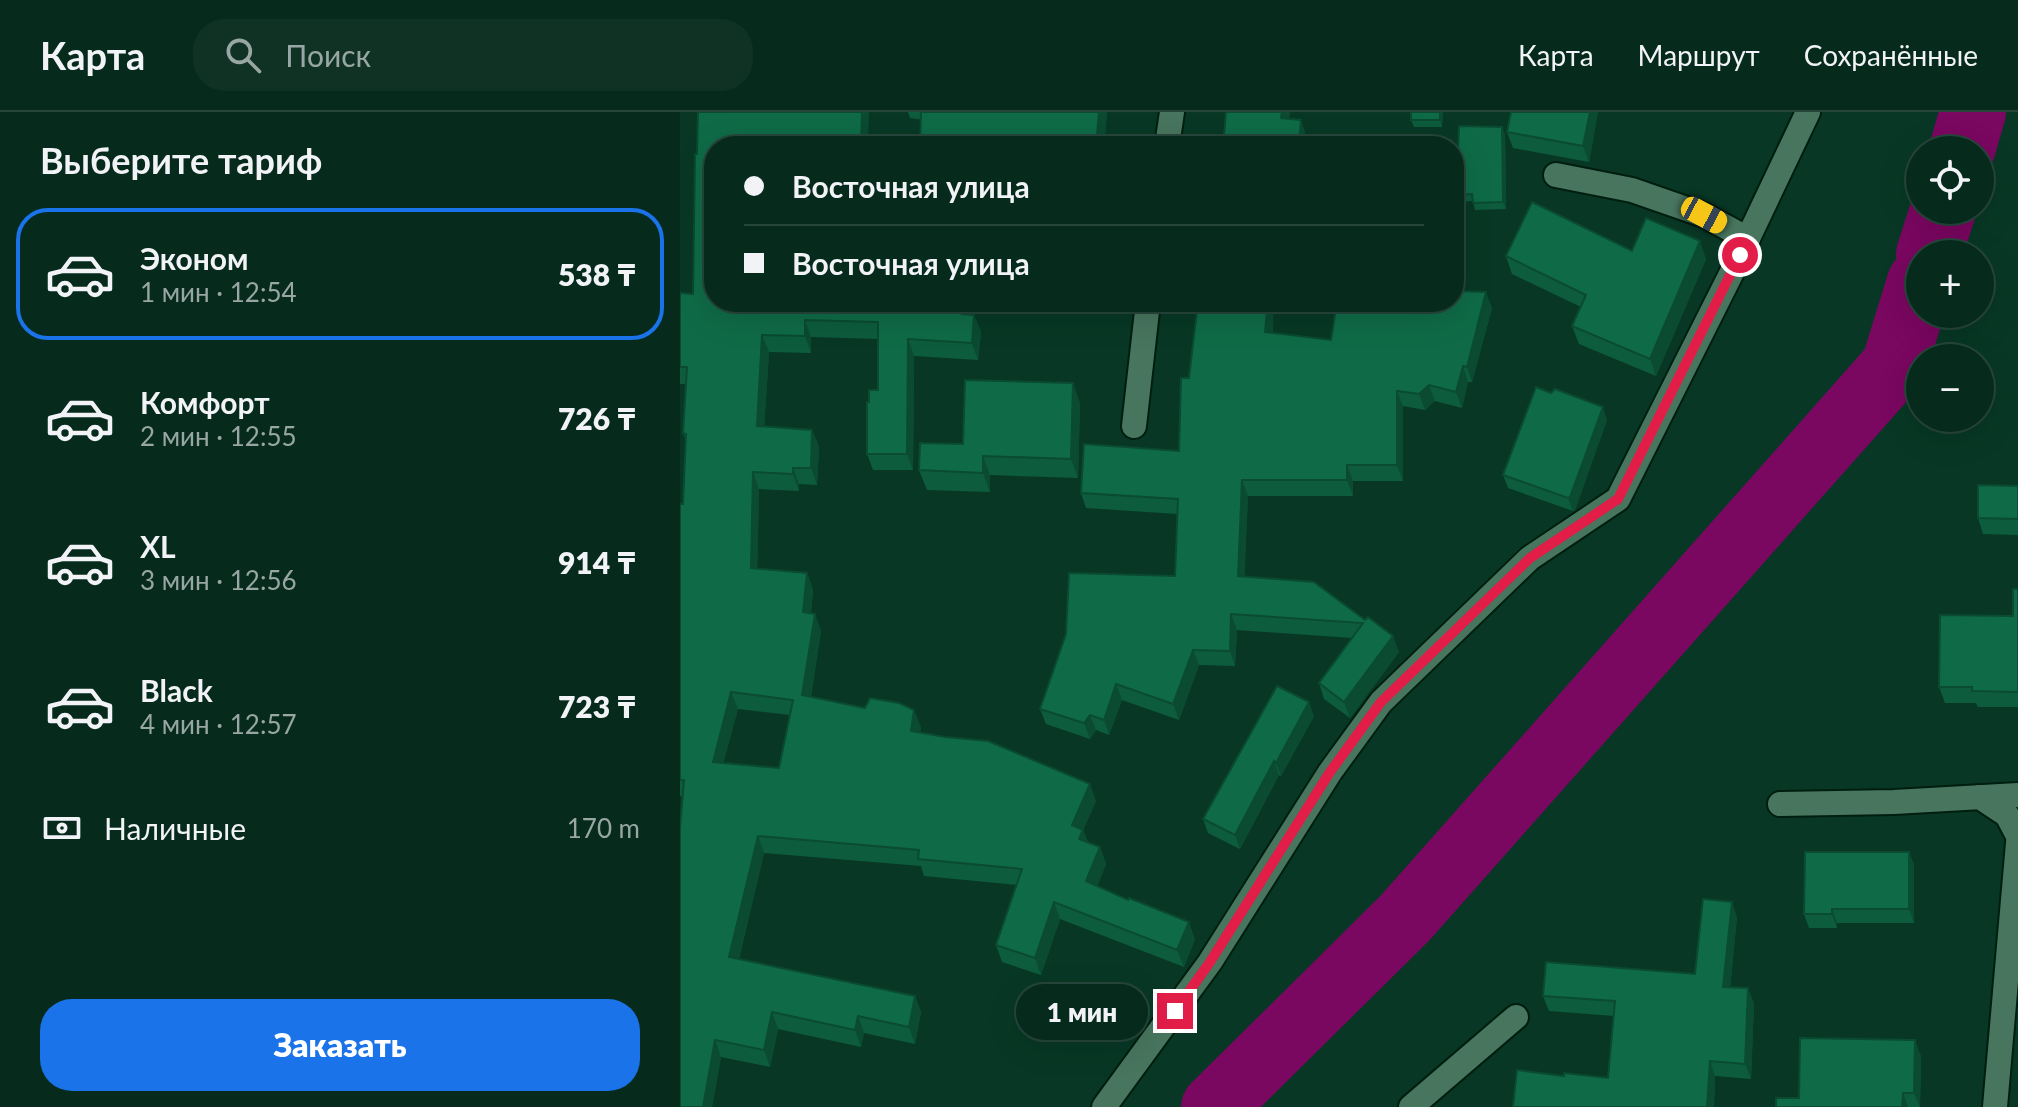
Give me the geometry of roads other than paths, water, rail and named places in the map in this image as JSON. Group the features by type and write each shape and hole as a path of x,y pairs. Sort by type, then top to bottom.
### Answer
{"street":[{"path":"1168,136 1172,112"},
{"path":"1104,1107 1210,962 1330,772 1381,702 1530,558 1618,499 1808,112"},
{"path":"1556,175 1632,190 1704,215 1748,239"},
{"path":"1134,426 1147,312"},
{"path":"1780,804 2018,795"},
{"path":"1980,797 2007,815 2018,836"},
{"path":"1995,1107 2018,843"},
{"path":"1411,1107 1516,1017"}],"waterway":[{"path":"1966,136 1973,112"},
{"path":"1933,240 1939,224"},
{"path":"1214,1107 1405,918 1894,366 1906,327"}]}
